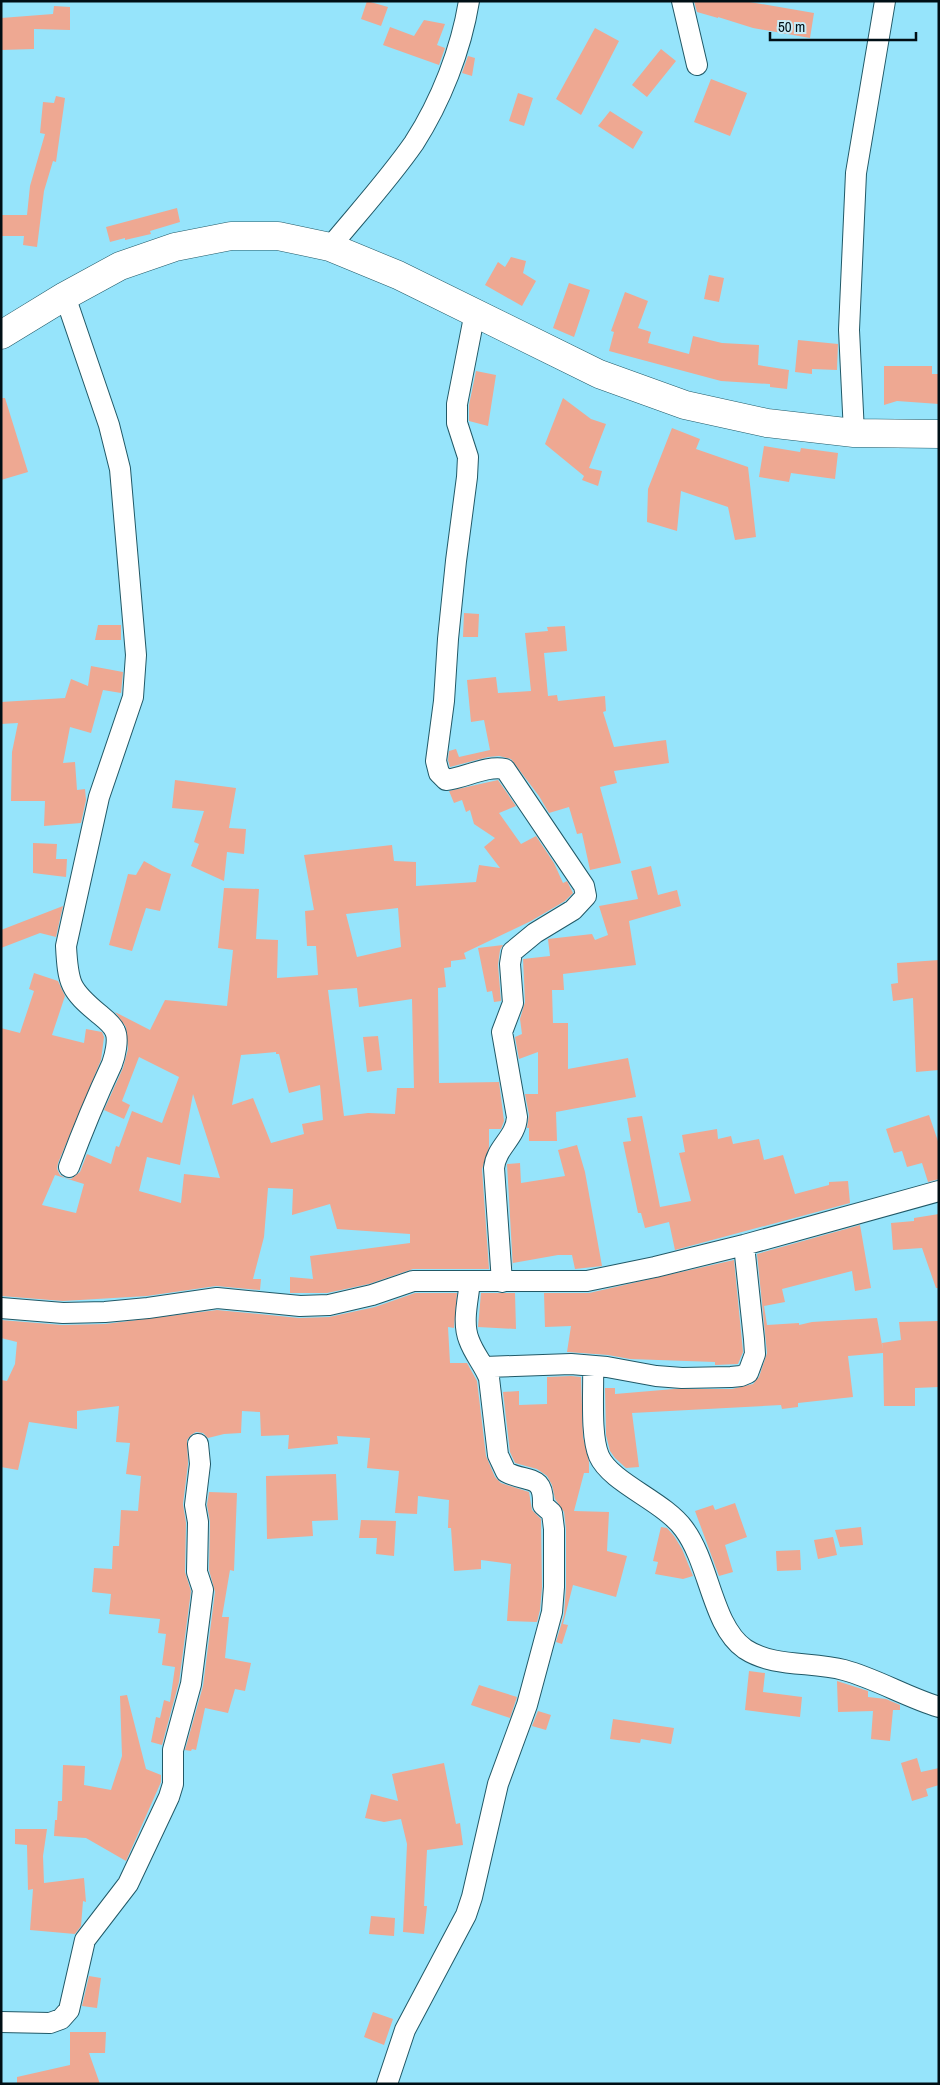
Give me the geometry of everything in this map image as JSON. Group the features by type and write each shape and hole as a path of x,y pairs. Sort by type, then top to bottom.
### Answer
{"highway":[{"path":"1,335 65,296 120,266 175,247 222,237 278,236 330,247 398,275 599,374 684,405 766,423 854,433 939,434"}],"street":[{"path":"330,247 414,142 430,114 454,58 465,26 469,1"},
{"path":"682,1 696,66"},
{"path":"854,433 849,330 856,173 885,1"},
{"path":"65,296 109,425 120,470 136,655 133,697 99,797 66,946 70,982 79,998 111,1024 116,1031 117,1039 112,1064 86,1119 69,1167"},
{"path":"475,312 457,404 457,423 468,457 467,477 456,561 444,701 436,761 439,773 446,780 497,767 505,769 584,886 586,896 573,910 535,933 512,952 510,964 513,1003 502,1032 517,1117 516,1127 495,1157 494,1168 502,1282"},
{"path":"1,1308 63,1313 105,1312 217,1298 300,1306 329,1305 372,1295 413,1281 587,1281 655,1267 744,1245 939,1191"},
{"path":"484,1367 571,1364 682,1378 731,1377 748,1373 755,1354 744,1245"},
{"path":"387,2084 405,2030 466,1915 498,1784 527,1705 552,1612 554,1529 552,1513 544,1505 544,1491 538,1484 530,1479 514,1476 506,1472 498,1455 489,1378 469,1340 466,1329 470,1282"},
{"path":"593,1366 594,1419 599,1456 613,1474 668,1512 683,1527 694,1544 706,1572 724,1626 734,1640 746,1650 762,1657 803,1665 841,1669 867,1677 917,1701 939,1707"},
{"path":"1,2022 50,2023 61,2019 69,2010 86,1940 128,1884 169,1798 173,1784 173,1750 191,1684 202,1590 197,1572 198,1522 195,1505 200,1464 198,1444"}],"building":[{"path":"367,1 388,7 381,26 361,19"},
{"path":"694,1 744,1 814,13 810,38 753,28 697,12"},
{"path":"54,6 70,7 70,30 34,29 34,49 1,50 1,18 53,14"},
{"path":"424,20 445,24 437,45 445,48 439,65 383,45 390,27 414,36"},
{"path":"595,28 619,41 581,115 556,99"},
{"path":"661,49 676,61 647,97 632,85"},
{"path":"468,56 475,58 472,76 462,73"},
{"path":"711,79 747,93 730,136 694,122"},
{"path":"518,93 533,98 524,126 509,121"},
{"path":"56,96 65,98 56,162 53,161 44,191 37,247 23,245 24,236 1,236 1,215 27,215 30,186 45,134 40,133 43,102 54,103"},
{"path":"610,111 643,132 633,149 598,126"},
{"path":"177,208 180,222 150,231 151,234 110,242 106,227"},
{"path":"511,257 526,261 523,273 536,281 522,306 485,285 498,262 505,267"},
{"path":"709,275 724,278 719,302 704,299"},
{"path":"569,283 590,290 574,337 553,328"},
{"path":"625,292 648,301 638,328 651,332 648,343 689,354 693,336 722,343 759,345 758,365 789,370 787,389 770,387 770,384 721,381 609,351 614,332 611,331"},
{"path":"798,340 838,344 837,370 812,369 812,374 795,372"},
{"path":"884,366 932,366 932,374 939,374 939,404 897,401 884,405"},
{"path":"476,371 496,375 488,426 469,421 469,405"},
{"path":"1,398 5,398 28,472 1,480"},
{"path":"563,398 591,419 606,424 589,468 602,471 598,486 582,480 584,476 545,444"},
{"path":"672,428 700,439 696,449 748,467 756,537 735,540 728,507 681,491 677,531 647,522 648,489"},
{"path":"764,446 800,452 801,448 838,453 835,479 791,473 789,482 759,477"},
{"path":"464,613 479,614 478,637 463,637"},
{"path":"98,625 121,625 121,640 95,640"},
{"path":"565,626 567,651 544,653 548,696 557,695 558,701 605,696 606,711 603,712 614,747 666,740 669,763 614,771 617,783 600,787 621,863 590,870 582,833 577,834 569,807 549,813 539,796 511,759 499,756 488,757 450,767 448,760 449,751 456,749 459,757 490,750 484,720 471,722 467,680 496,677 498,693 531,691 525,633 548,631 547,627"},
{"path":"91,666 123,672 121,693 103,690 91,733 70,727 63,763 75,762 77,790 85,789 86,800 81,823 44,826 45,801 11,801 12,752 18,723 1,724 1,702 65,698 71,679 88,686"},
{"path":"175,780 236,788 229,828 246,829 244,854 227,852 224,881 191,866 199,844 194,842 204,811 172,808"},
{"path":"498,780 516,806 499,813 521,844 536,836 554,863 563,883 567,881 573,893 565,901 531,921 464,953 466,959 451,961 451,967 444,968 446,987 438,988 439,1083 499,1082 504,1121 501,1129 489,1129 489,1147 482,1169 489,1269 413,1269 369,1284 327,1293 290,1293 290,1277 313,1279 310,1256 410,1243 410,1234 337,1229 330,1204 292,1215 293,1189 268,1188 264,1237 253,1279 261,1279 260,1290 216,1286 147,1296 63,1301 1,1296 1,1028 20,1033 34,991 29,989 34,973 58,981 65,996 52,1035 84,1043 86,1029 102,1032 104,1037 101,1060 58,1163 57,1169 60,1175 71,1179 80,1172 87,1154 111,1164 116,1146 119,1147 132,1111 162,1123 179,1077 139,1057 122,1101 130,1105 124,1119 104,1110 123,1068 128,1049 126,1027 115,1012 150,1030 165,1000 227,1006 233,950 218,948 224,888 259,889 256,939 278,940 277,978 318,975 316,946 307,946 305,911 314,910 304,855 392,845 394,861 416,862 416,886 476,882 479,865 500,868 484,847 495,838 474,824 470,810 466,812 462,800 454,803 449,791","holes":["398,908 401,947 357,957 346,914","357,988 359,1007 412,999 414,1088 397,1088 395,1114 368,1113 344,1116 328,990","276,1052 276,1054 279,1054 289,1093 320,1085 323,1120 302,1124 304,1134 271,1143 253,1098 232,1105 241,1055","193,1094 220,1178 184,1174 181,1203 139,1191 147,1157 180,1165","55,1175 84,1184 76,1213 42,1205"]},
{"path":"33,843 57,844 56,859 67,859 66,877 33,873"},
{"path":"144,861 171,874 160,911 146,908 132,951 109,945 128,874 136,875"},
{"path":"651,866 658,895 677,890 681,906 629,921 636,965 563,974 564,990 552,990 553,1023 568,1023 568,1069 628,1058 636,1097 556,1112 557,1141 529,1141 529,1128 527,1128 529,1115 525,1094 538,1094 538,1052 519,1059 515,1037 522,1034 520,1019 525,1002 523,959 550,956 548,939 592,934 595,940 608,935 599,906 638,899 631,871"},
{"path":"63,906 56,937 40,933 1,948 1,930"},
{"path":"503,945 500,950 498,965 501,1001 494,1002 492,991 487,992 478,948"},
{"path":"939,960 939,1070 916,1072 913,998 893,1001 891,984 898,983 897,963"},
{"path":"378,1036 382,1070 367,1072 363,1037"},
{"path":"929,1115 939,1144 939,1179 928,1182 922,1163 907,1167 902,1151 894,1153 886,1129"},
{"path":"642,1116 660,1207 691,1201 679,1153 685,1152 682,1135 717,1129 718,1139 731,1136 733,1144 759,1139 764,1160 783,1155 795,1194 829,1185 829,1182 848,1181 850,1203 675,1250 669,1222 645,1228 641,1213 638,1213 623,1142 631,1141 627,1118"},
{"path":"577,1145 585,1172 602,1266 575,1269 572,1255 558,1255 513,1263 513,1269 507,1164 520,1163 521,1183 565,1176 558,1150"},
{"path":"939,1214 939,1288 936,1288 922,1248 893,1250 891,1223 914,1221 914,1218"},
{"path":"860,1225 871,1288 855,1291 852,1271 782,1289 785,1302 764,1306 767,1325 799,1323 799,1325 812,1322 877,1318 883,1350 882,1343 901,1340 899,1322 938,1321 939,1387 915,1388 915,1406 884,1406 883,1353 848,1356 853,1397 798,1403 798,1407 782,1409 781,1405 632,1413 639,1467 626,1468 615,1458 610,1451 606,1435 605,1388 615,1388 615,1394 674,1389 732,1389 753,1384 759,1377 767,1353 757,1254"},
{"path":"734,1260 743,1352 738,1364 715,1365 715,1362 630,1359 608,1355 567,1352 571,1326 545,1327 544,1293 589,1293"},
{"path":"415,1293 457,1293 454,1328 448,1327 450,1363 467,1363 477,1381 486,1456 495,1477 501,1483 529,1492 532,1510 541,1519 542,1587 537,1622 507,1621 511,1564 481,1560 481,1569 454,1571 451,1528 448,1528 449,1500 418,1496 417,1514 395,1513 399,1471 367,1468 370,1438 337,1436 338,1444 288,1449 289,1435 261,1436 260,1412 242,1411 241,1433 224,1434 208,1438 203,1433 196,1432 187,1440 188,1464 183,1504 186,1523 185,1572 191,1591 179,1682 162,1745 151,1742 156,1717 160,1718 164,1700 170,1702 175,1667 162,1665 166,1634 158,1633 160,1619 109,1614 111,1594 92,1592 94,1568 112,1569 113,1546 119,1546 121,1510 138,1511 141,1476 126,1474 130,1443 116,1442 119,1406 77,1411 77,1429 29,1422 18,1470 1,1467 1,1380 7,1381 15,1364 17,1342 1,1338 1,1320 62,1325 105,1324 217,1310 299,1318 329,1317 375,1307"},
{"path":"481,1293 515,1293 516,1329 478,1327"},
{"path":"547,1377 581,1377 583,1437 589,1462 589,1473 584,1473 574,1511 609,1512 607,1551 627,1556 616,1597 573,1585 563,1624 568,1625 562,1644 556,1642 564,1615 566,1588 566,1529 564,1512 555,1499 552,1485 547,1476 537,1469 515,1463 510,1452 503,1392 519,1391 519,1405 547,1404"},
{"path":"336,1474 338,1520 312,1521 313,1536 267,1539 266,1476"},
{"path":"209,1492 237,1493 234,1571 230,1570 222,1617 229,1617 225,1658 251,1663 245,1691 235,1689 228,1713 205,1708 196,1750 192,1749 191,1751 185,1750 203,1686 215,1592 209,1570 210,1522 207,1505"},
{"path":"735,1503 747,1537 725,1545 733,1572 719,1576 695,1511 713,1505 715,1510"},
{"path":"361,1520 396,1521 394,1556 376,1554 377,1538 359,1538"},
{"path":"661,1527 667,1528 674,1536 682,1549 693,1576 683,1579 655,1574 658,1562 653,1561"},
{"path":"861,1527 863,1545 840,1547 835,1530"},
{"path":"833,1537 837,1555 818,1559 814,1540"},
{"path":"800,1550 801,1570 777,1571 776,1551"},
{"path":"749,1671 765,1673 763,1692 802,1697 800,1717 745,1710"},
{"path":"837,1681 868,1691 868,1697 886,1699 900,1705 900,1710 893,1710 890,1741 871,1739 873,1711 838,1712"},
{"path":"479,1685 517,1697 510,1718 471,1705"},
{"path":"127,1695 146,1769 161,1775 161,1782 126,1861 86,1838 54,1836 58,1801 62,1801 63,1765 85,1766 84,1785 111,1790 122,1756 120,1696"},
{"path":"538,1711 551,1715 546,1730 532,1726"},
{"path":"613,1719 674,1728 671,1744 641,1739 640,1743 610,1739"},
{"path":"917,1758 921,1772 939,1768 939,1785 926,1789 928,1796 912,1801 901,1763"},
{"path":"444,1763 456,1824 460,1823 463,1845 427,1850 424,1906 427,1906 424,1934 403,1932 407,1844 401,1819 384,1822 365,1818 371,1794 398,1801 392,1774"},
{"path":"15,1829 47,1829 43,1856 44,1883 84,1878 86,1902 83,1901 81,1926 75,1934 30,1930 33,1889 28,1890 27,1845 15,1844"},
{"path":"371,1916 395,1918 394,1936 369,1934"},
{"path":"89,1976 101,1978 97,2008 82,2006"},
{"path":"373,2012 393,2019 384,2045 364,2037"},
{"path":"70,2032 106,2032 105,2053 89,2053 100,2084 17,2084 17,2077 70,2065"}]}
